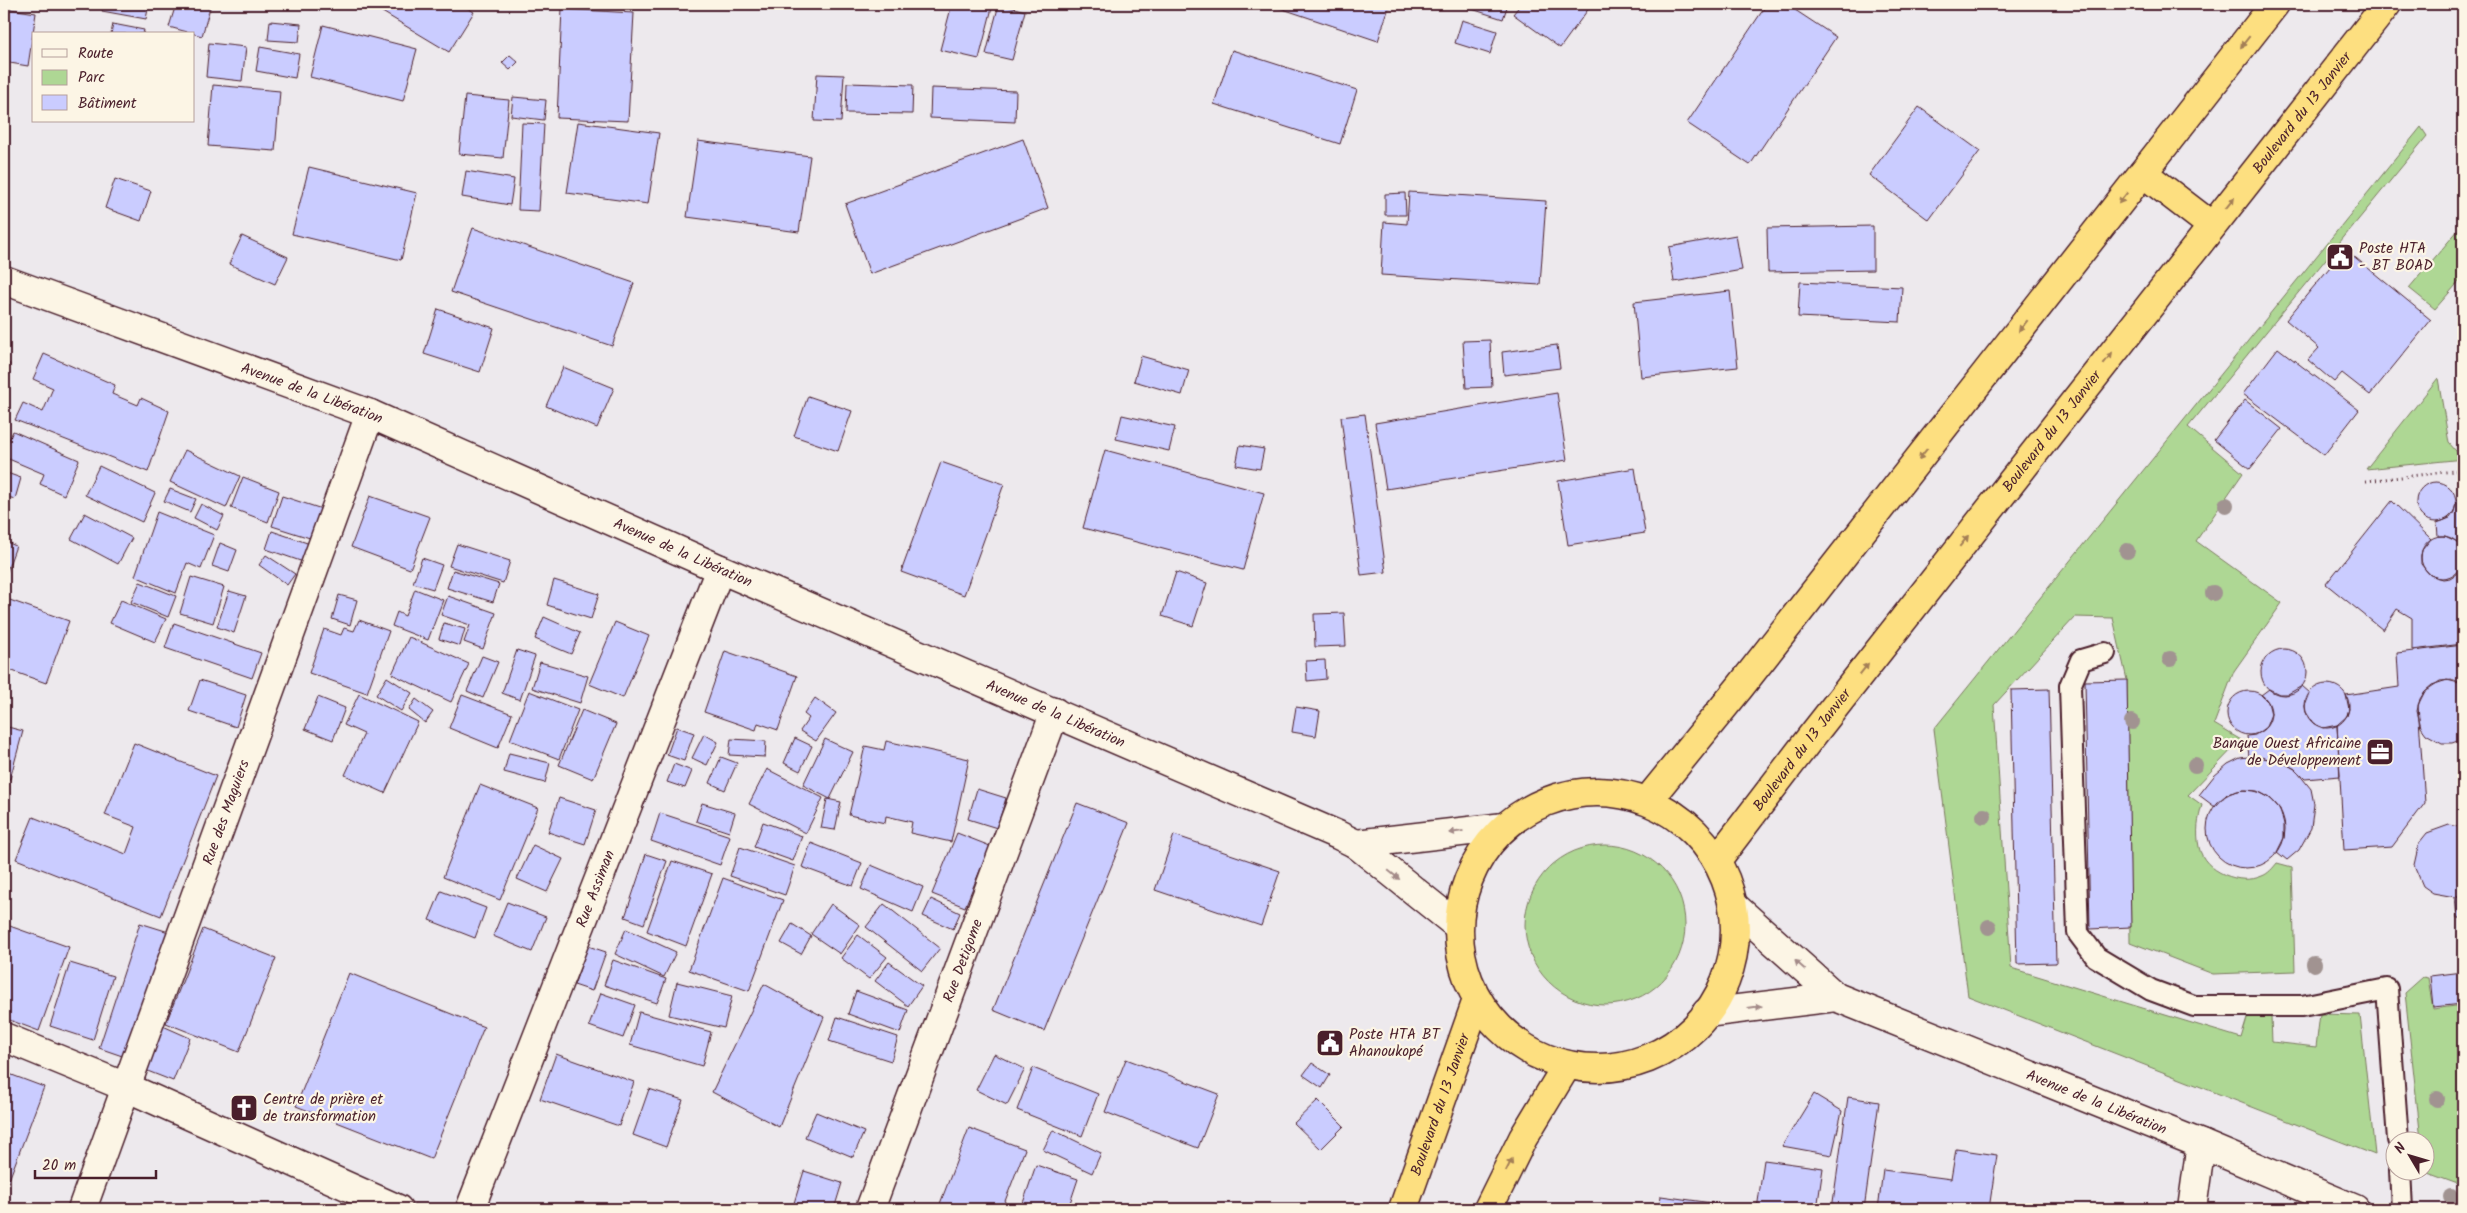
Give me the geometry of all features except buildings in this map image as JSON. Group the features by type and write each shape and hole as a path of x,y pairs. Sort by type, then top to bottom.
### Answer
{"highway":[{"path":"1648,800 1734,694 2275,4"},
{"name":"Boulevard du 13 Janvier","path":"1717,860 1817,729 2387,4"},
{"path":"2143,173 2212,226"},
{"path":"1611,791 1648,800 1687,824 1717,860 1730,890 1735,943 1725,980 1706,1013 1679,1040 1654,1055 1626,1065 1596,1068 1567,1065 1531,1052 1500,1029 1477,1000 1462,964 1458,926 1464,889 1480,856 1504,827 1536,805 1573,793 1611,791"},
{"name":"Boulevard du 13 Janvier","path":"1403,1209 1477,1000"},
{"path":"1488,1209 1523,1138 1567,1065"}],"main road":[{"name":"Avenue de la Libération","path":"4,280 370,414 720,569 1055,712 1356,844 1458,926"},
{"name":"Rue des Maguiers","path":"82,1209 370,414"},
{"name":"Rue Assiman","path":"470,1209 720,569"},
{"name":"Rue Detigome","path":"870,1209 1055,712"},
{"path":"1356,844 1504,827"},
{"path":"1733,906 1836,998"},
{"name":"Avenue de la Libération","path":"1836,998 2201,1144 2355,1209"},
{"path":"1706,1013 1836,998"},
{"path":"4,1037 126,1087 398,1209"},
{"path":"2192,1209 2201,1144"}],"lane":[{"path":"2105,653 2081,660 2070,686 2078,933 2096,957 2151,990 2194,1006 2302,1006 2387,989 2397,1130"},
{"path":"2401,1180 2402,1209"}],"path":[{"path":"2366,480 2463,470"}],"green space":[{"path":"2421,127 2427,136 2188,427 2243,473 2196,541 2282,603 2234,671 2214,724 2241,740 2188,795 2202,805 2198,826 2199,847 2202,856 2216,870 2234,878 2253,879 2270,871 2277,863 2292,867 2295,971 2213,974 2130,942 2127,680 2113,618 2075,617 1994,705 2011,968 2241,1038 2248,1015 2271,1017 2272,1042 2316,1047 2320,1014 2360,1015 2375,1155 1968,996 1934,729"},
{"path":"2459,229 2463,229 2463,277 2435,309 2409,288"},
{"path":"2438,378 2449,443 2463,459 2366,469"},
{"path":"1605,845 1636,851 1656,863 1667,874 1679,894 1685,925 1679,956 1667,976 1656,987 1636,999 1605,1005 1574,999 1554,987 1543,976 1531,956 1525,925 1531,894 1543,874 1554,863 1574,851"},
{"path":"2423,977 2428,978 2433,1009 2463,1005 2463,1186 2434,1175 2434,1130 2420,1130 2405,993"}],"place":[{"name":"Poste HTA - BT BOAD","path":"2340,257"},
{"name":"Banque Ouest Africaine de Développement","path":"2380,752"},
{"name":"Poste HTA BT Ahanoukopé","path":"1330,1043"},
{"name":"Centre de prière et de transformation","path":"244,1108"}]}
